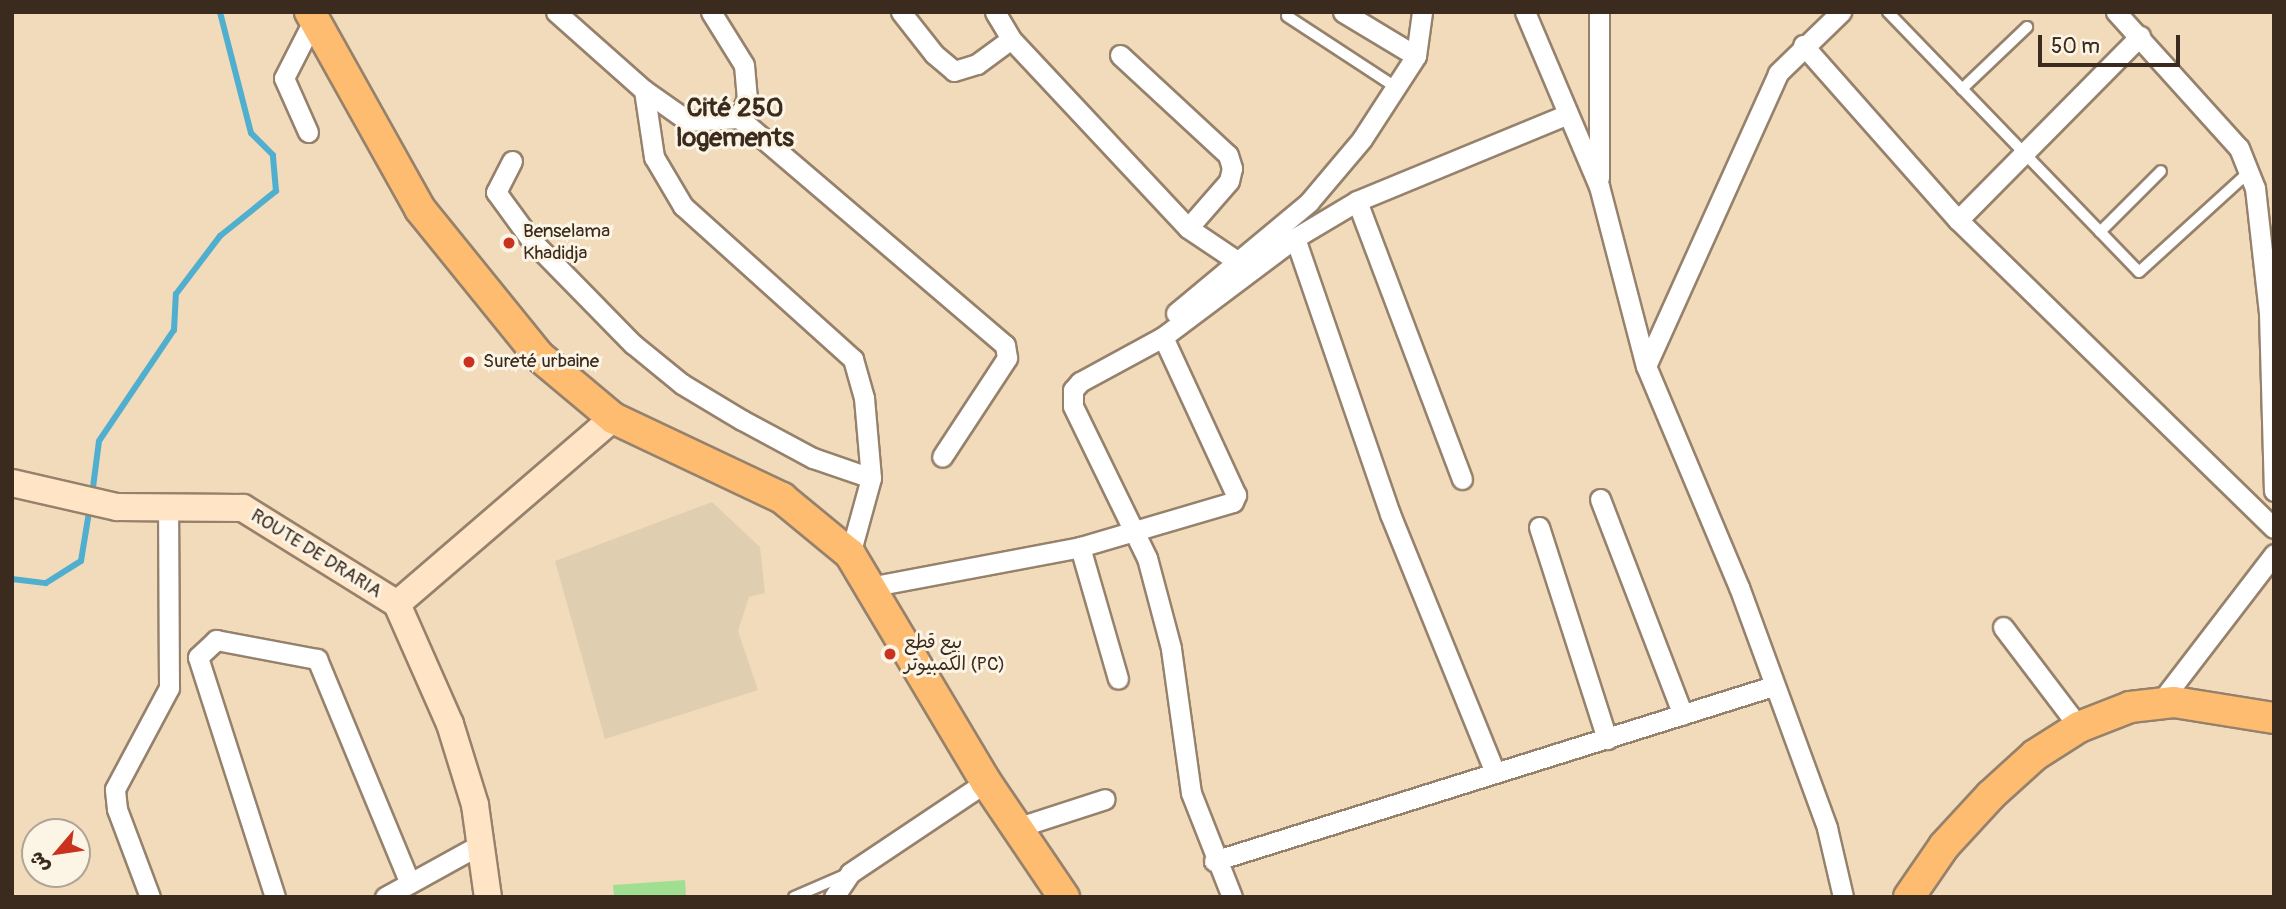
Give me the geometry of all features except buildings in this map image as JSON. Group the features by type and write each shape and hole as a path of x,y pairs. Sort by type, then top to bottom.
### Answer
{"main road":[{"path":"312,16 420,209 540,356 613,418 782,498 850,554 986,782 1064,897"},
{"path":"397,604 613,418"},
{"name":"ROUTE DE DRARIA","path":"12,483 117,507 243,508 397,604 450,724 475,805 488,897"},
{"path":"1909,897 1944,846 1991,794 2035,755 2079,727 2130,707 2174,702 2274,718"}],"street":[{"path":"556,12 644,90 688,121 739,118 1009,351 942,457"},
{"path":"711,12 744,65 747,98 739,118"},
{"path":"901,12 934,54 954,71 978,64 1011,39"},
{"path":"1343,12 1416,56"},
{"path":"1121,358 1309,202 1398,89 1416,56 1422,12"},
{"path":"1525,12 1600,186 1646,366 1740,587 1773,686 1827,828 1843,897"},
{"path":"1599,12 1600,186"},
{"path":"1646,366 1778,73 1841,12"},
{"path":"2116,12 2239,148 2249,172 2261,220 2267,285 2274,491"},
{"path":"997,13 1011,39 1188,228 1237,261"},
{"path":"308,132 284,78 312,16"},
{"path":"1958,220 2140,36"},
{"path":"1803,46 1958,220 2274,528"},
{"path":"1120,55 1228,155 1232,168 1229,181 1188,228"},
{"path":"644,90 654,157 683,206 853,359 864,398 871,478 850,554"},
{"path":"1232,897 1214,861 1191,793 1171,648 1137,533 1073,406 1073,390 1080,382 1163,337 1295,238 1357,201 1568,114"},
{"path":"512,161 496,192 531,240 633,344 682,384 742,420 813,458 871,478"},
{"path":"1357,201 1462,479"},
{"path":"1295,238 1390,514 1495,772"},
{"path":"869,587 1080,547 1137,533 1236,499 1163,337"},
{"path":"1600,499 1683,715"},
{"path":"150,897 117,808 116,789 169,688 168,509"},
{"path":"1539,527 1607,739"},
{"path":"1080,547 1118,679"},
{"path":"2159,704 2274,554"},
{"path":"2003,627 2079,727"},
{"path":"198,657 216,640 317,659 408,881"},
{"path":"169,652 198,657"},
{"path":"198,657 275,897"},
{"path":"1214,861 1773,686"},
{"path":"834,897 850,873 986,782"},
{"path":"1019,827 1105,799"},
{"path":"385,897 408,881 481,844"}],"lane":[{"path":"1888,12 2139,272 2249,172"},
{"path":"1287,16 1398,89"},
{"path":"1962,89 2026,27"},
{"path":"2100,232 2161,171"},
{"path":"794,897 850,873"}],"shaded area":[{"path":"712,502 760,547 765,593 749,597 738,631 758,690 605,739 555,561"}],"green space":[{"path":"685,880 686,897 614,897 613,885"}],"waterway":[{"path":"92,495 99,441 174,330 176,294 220,236 276,191 273,155 251,133 220,12"},
{"path":"12,579 46,583 81,561 90,506"}],"place":[{"name":"Benselama Khadidja","path":"509,243"},
{"name":"Sureté urbaine","path":"469,362"},
{"name":"بيع قطع الكمبيوتر (PC)","path":"890,654"}],"district":[{"name":"Cité 250 logements","path":"735,124"}]}
